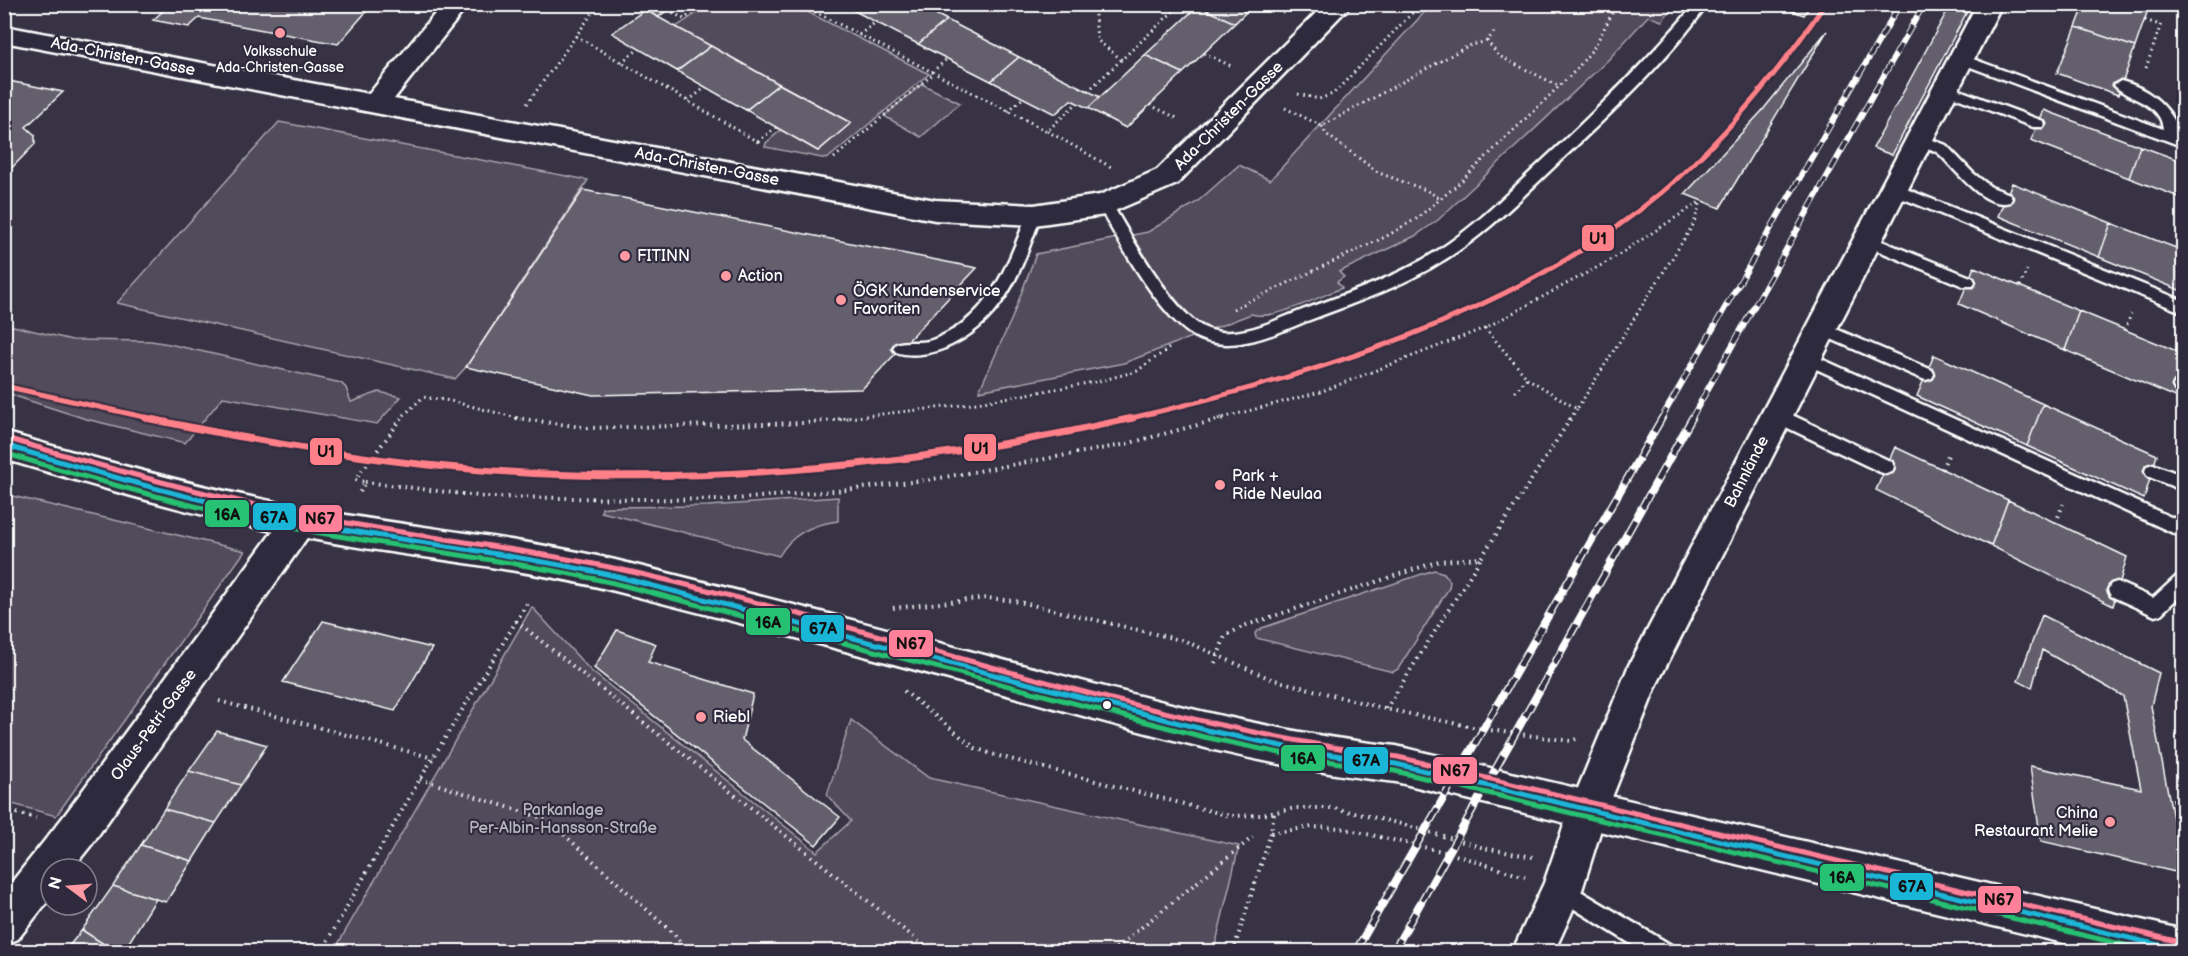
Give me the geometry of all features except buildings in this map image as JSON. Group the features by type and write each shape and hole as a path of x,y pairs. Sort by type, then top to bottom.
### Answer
{"street":[{"path":"374,105 457,4"},
{"name":"Ada-Christen-Gasse","path":"4,34 935,210 1034,214 1104,205 1167,177 1340,4"},
{"name":"Bahnlände","path":"1532,951 1567,874 1588,810 1638,684 1990,4"},
{"path":"4,445 136,485 299,522 498,553 600,572 1234,736 1347,758 1396,764 2184,951"},
{"name":"Olaus-Petri-Gasse","path":"4,926 78,830 299,522"}],"lane":[{"path":"1104,205 1166,298 1189,326 1202,334 1219,337 1237,337 1260,332 1357,296 1425,265 1455,246 1520,190 1598,117 1662,51 1702,4"},
{"path":"2184,7 2184,15"},
{"path":"1962,59 2184,142"},
{"path":"2121,85 2142,94 2156,104 2167,117 2171,127 2168,136"},
{"path":"1946,89 2038,124"},
{"path":"1920,140 1941,148 1968,177 1986,191 2005,198"},
{"path":"1894,189 2184,307"},
{"path":"901,348 931,346 965,332 992,309 1008,279 1034,214"},
{"path":"1868,240 1968,282"},
{"path":"1822,329 1926,375"},
{"path":"1806,358 2184,531"},
{"path":"1777,415 1886,467"},
{"path":"2152,471 2184,484"},
{"path":"2117,590 2155,608 2184,580"},
{"path":"1567,874 1664,951"}],"path":[{"path":"508,130 599,4"},
{"path":"668,10 684,19 704,4"},
{"path":"800,4 1047,131 1146,186"},
{"path":"1094,4 1097,40 1122,60"},
{"path":"1088,92 1181,4"},
{"path":"1263,4 1290,16"},
{"path":"1298,94 1319,99 1333,94 1421,4"},
{"path":"1386,709 1693,225 1701,201 1609,261 1485,328 1451,343 1320,392 1133,442 934,478 847,490 723,500 486,497 355,480 403,413 423,397 451,401 524,420 589,428 758,425 890,414 1036,394 1137,371 1170,348 1189,326 1243,305 1384,237 1416,219 1441,199 1559,86 1595,46 1617,4"},
{"path":"2147,72 2146,68 2162,19"},
{"path":"2145,20 2160,25"},
{"path":"859,35 876,22"},
{"path":"1322,126 1468,46 1486,41 1494,32"},
{"path":"576,36 758,142"},
{"path":"1486,41 1499,56 1559,86"},
{"path":"621,62 639,49"},
{"path":"1204,52 1236,69"},
{"path":"830,163 947,59"},
{"path":"688,101 706,87"},
{"path":"1008,111 1023,98"},
{"path":"1047,131 1077,103"},
{"path":"1150,105 1183,121"},
{"path":"1285,108 1322,126 1326,134 1379,173 1426,190 1441,199"},
{"path":"753,149 776,127"},
{"path":"1485,328 1527,378 1577,409"},
{"path":"1515,392 1527,378"},
{"path":"360,492 365,482"},
{"path":"1215,663 1225,636 1244,626 1439,561 1481,558"},
{"path":"881,609 987,598 1015,601 1185,641 1271,679 1386,709 1482,729 1571,741 1580,737"},
{"path":"321,951 420,779 528,602"},
{"path":"516,621 933,951"},
{"path":"901,688 975,748 995,755 1230,816 1274,813 1296,808 1334,808 1401,824 1484,848 1539,858 1567,874"},
{"path":"179,690 433,758"},
{"path":"420,779 548,820 677,937 687,951"},
{"path":"1233,951 1271,832 1274,813"},
{"path":"1271,832 1312,827 1341,828 1449,853 1567,874"},
{"path":"1111,951 1253,837"}],"green space":[{"path":"709,5 794,5 929,74 827,159 765,147 766,143 781,130 818,151 851,123 676,27"},
{"path":"1431,5 1674,5 1662,21 1648,16 1608,60 1438,220 1415,236 1339,272 1344,277 1337,282 1342,288 1284,311 1261,315 1251,314 1124,363 979,391 1012,318 1036,254 1148,232 1197,202 1239,165 1270,180"},
{"path":"922,84 960,103 921,137 884,116"},
{"path":"279,122 588,180 466,367 455,379 117,303"},
{"path":"5,324 72,340 151,341 169,344 341,383 346,388 351,402 379,392 401,397 377,424 223,397 185,443 86,419 5,393"},
{"path":"4,494 245,551 56,816 5,802"},
{"path":"838,497 838,521 820,524 804,531 790,541 779,556 601,512 602,508 608,507 708,506"},
{"path":"1434,570 1444,573 1450,581 1449,588 1398,669 1393,672 1256,638 1255,633 1262,628"},
{"name":"Parkanlage Per-Albin-Hansson-Straße","path":"532,607 591,671 817,852 851,821 827,795 851,720 929,778 1239,846 1214,951 334,951"}],"railway":[{"path":"1661,419 1900,4"},
{"path":"1691,419 1924,4"},
{"path":"1355,952 1662,418"},
{"path":"1393,952 1692,418"}],"transit line":[{"name":"U1","path":"4,386 193,428 319,451 383,460 511,472 608,475 704,474 801,469 897,460 993,446 1087,428 1181,407 1274,381 1368,350 1460,313 1549,268 1632,215 1688,169 1713,145 1761,91 1825,4"},
{"name":"N67","path":"6,438 162,482 279,510 354,524 532,551 602,565 770,606 1177,715 1309,744 1398,757 2184,943"},
{"name":"67A","path":"4,445 160,490 238,509 354,531 541,560 615,576 1206,730 1300,750 1396,764 2184,951"},
{"name":"16A","path":"4,453 121,487 277,525 541,567 614,583 1204,737 1299,757 1395,771 2154,952"}],"place":[{"name":"Volksschule Ada-Christen-Gasse","path":"280,33"},
{"name":"FITINN","path":"625,256"},
{"name":"Action","path":"726,276"},
{"name":"ÖGK Kundenservice Favoriten","path":"841,300"},
{"name":"Park + Ride Neulaa","path":"1220,485"},
{"name":"Riebl","path":"701,717"},
{"name":"China Restaurant Melie","path":"2110,822"}]}
